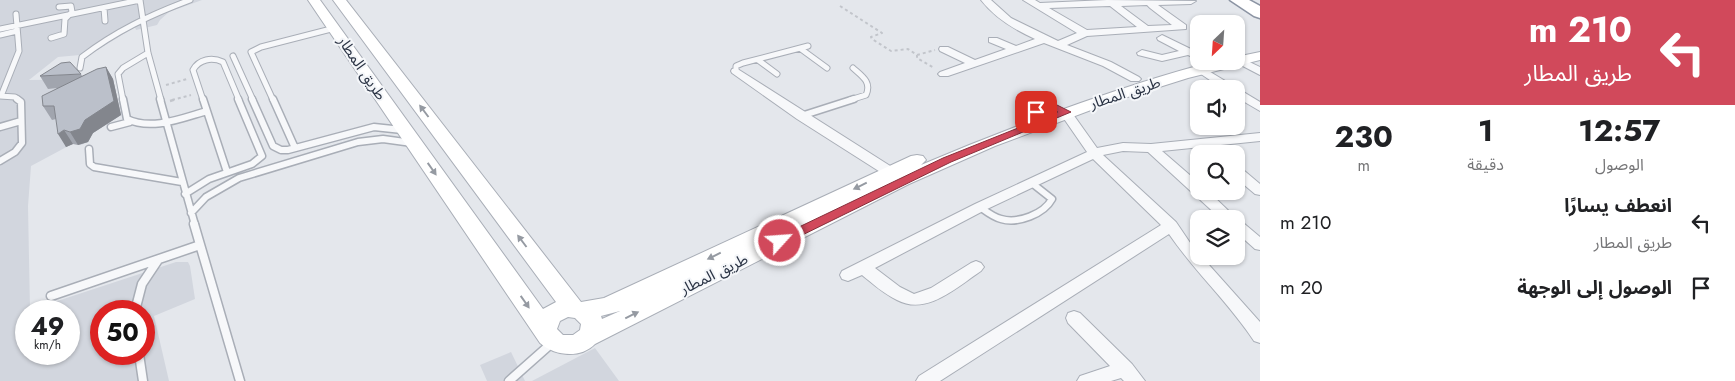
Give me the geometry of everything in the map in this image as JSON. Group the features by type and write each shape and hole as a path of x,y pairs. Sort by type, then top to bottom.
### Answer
{"highway":[{"path":"1238,0 1260,13"},
{"path":"1253,0 1260,4"}],"main road":[{"name":"طريق المطار","path":"314,0 550,337"},
{"name":"طريق المطار","path":"339,0 577,309 591,310 609,306 896,176 990,142 1060,109 1135,79 1190,62"},
{"path":"335,28 357,22"},
{"name":"طريق المطار","path":"1245,54 1260,47"},
{"name":"طريق المطار","path":"1245,57 1260,56"},
{"name":"طريق المطار","path":"1060,109 1148,86 1190,64"},
{"name":"طريق المطار","path":"588,337 896,176"},
{"path":"563,309 577,309 590,316 593,324 588,337 574,344 564,345 550,337 546,325 553,313 563,309"}],"street":[{"path":"986,0 991,7 1016,25 1058,45 1108,64 1135,79"},
{"path":"1028,0 1085,33"},
{"path":"1058,45 1085,33 1182,26 1152,6 1149,1"},
{"path":"1038,6 1109,2 1191,1"},
{"path":"1109,2 1147,30"},
{"path":"1162,38 1190,55"},
{"path":"944,74 1046,39"},
{"path":"993,40 1016,50"},
{"path":"944,49 975,64"},
{"path":"1142,52 1162,58 1190,60"},
{"path":"1245,62 1260,72"},
{"path":"1209,70 1221,80"},
{"path":"736,71 801,116 896,176"},
{"path":"1245,97 1259,105"},
{"path":"1060,109 1095,154 1170,226 1191,254 1257,327"},
{"path":"848,276 980,207 1109,148 1151,148 1259,139"},
{"path":"1151,148 1190,183"},
{"path":"1245,178 1260,190"},
{"path":"1209,200 1220,210"},
{"path":"925,381 1170,226"},
{"path":"1245,232 1260,245"},
{"path":"864,268 899,294 914,300 924,298 976,266"},
{"path":"1074,318 1131,375"},
{"path":"1086,381 1131,375"}],"lane":[{"path":"0,30 17,28 140,0 148,53 161,103 240,381"},
{"path":"142,11 190,0"},
{"path":"80,68 81,60 87,52 143,18 190,0"},
{"path":"51,38 63,34 65,19 72,12 71,6 59,7"},
{"path":"104,8 105,21"},
{"path":"0,161 20,147 22,143 20,99 1,96 19,51 16,14"},
{"path":"0,35 17,28"},
{"path":"295,148 252,52 261,47 335,28"},
{"path":"736,71 737,66 808,46"},
{"path":"802,49 827,68"},
{"path":"111,75 118,74 123,68 148,53"},
{"path":"233,56 273,146 281,150 374,127 388,127 411,138"},
{"path":"186,194 209,179 257,162 262,154 223,62 216,59 197,64 193,70 227,172"},
{"path":"758,60 777,74"},
{"path":"801,116 866,95 869,89 868,81 853,68"},
{"path":"118,74 125,116 130,122"},
{"path":"111,127 130,122 166,122 207,111"},
{"path":"0,127 21,121"},
{"path":"191,213 206,197 227,184 345,145 383,139 406,141 411,138"},
{"path":"89,149 90,164 94,167 182,182"},
{"path":"980,207 1006,221 1016,222 1024,219 1052,202 1052,199 1047,194 1033,184"},
{"path":"51,296 200,245"},
{"path":"138,300 141,285 158,259"},
{"path":"509,381 550,337"},
{"path":"141,365 143,381"}],"path":[{"path":"840,6 882,32 871,38 888,50 894,52 908,49 917,55 917,58 944,74"},
{"path":"917,55 944,49"},
{"path":"157,87 196,77"},
{"path":"161,103 201,92"}],"shaded area":[{"path":"0,0 202,0 169,12 157,25 136,30 135,27 91,54 58,57 29,80 113,79 121,115 93,133 88,142 81,145 74,143 31,166 28,206 30,300 15,300 15,365 80,365 80,300 60,300 176,262 188,262 195,299 155,316 155,300 90,300 90,365 155,365 155,320 169,381 0,381"},
{"path":"595,348 619,381 532,381"},
{"path":"511,352 525,381 487,381 480,365"}],"building":[{"path":"70,62 81,74 40,76 61,63"},
{"path":"106,67 114,101 85,120 80,129 70,132 64,130 58,134 54,106 43,106 42,96 97,69"}],"route":[{"path":"780,241 902,180 1003,136 1066,112 1053,106 1036,112"}]}
